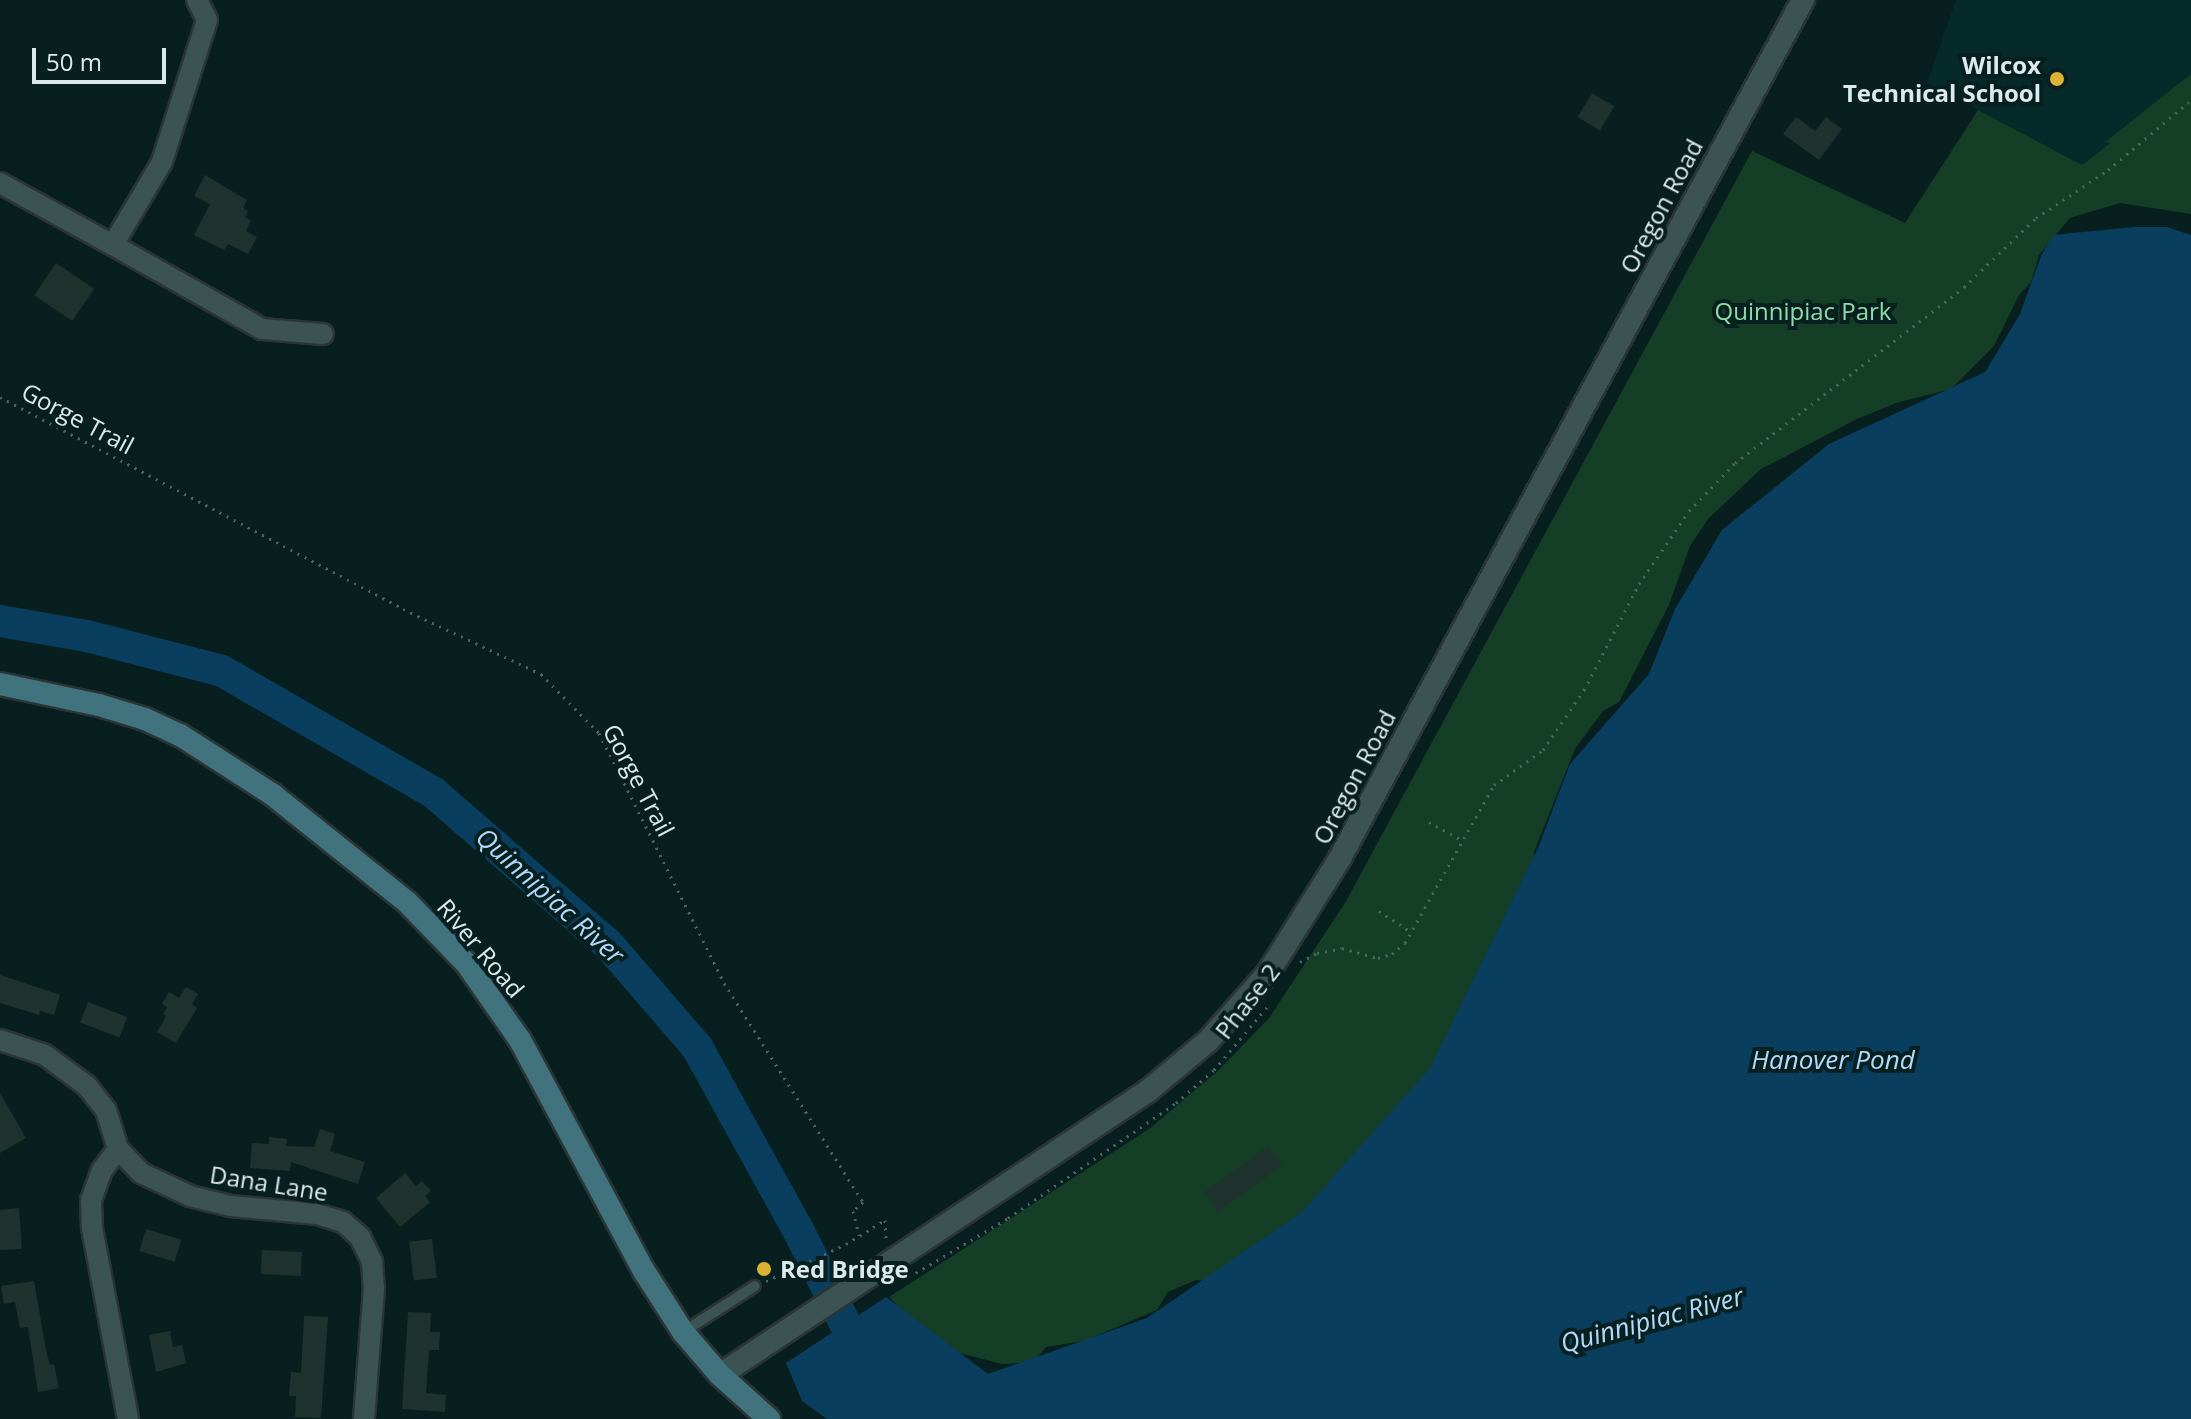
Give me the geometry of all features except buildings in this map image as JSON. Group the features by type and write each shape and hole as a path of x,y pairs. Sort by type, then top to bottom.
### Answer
{"main road":[{"name":"River Road","path":"0,684 99,705 145,719 180,735 273,795 407,902 466,963 520,1040 644,1271 683,1332 720,1375 769,1419"}],"street":[{"path":"113,245 162,162 207,20 197,0"},
{"name":"Oregon Road","path":"720,1375 897,1260 1169,1075 1241,1008 1268,973 1340,858 1803,0"},
{"path":"0,183 262,329 323,334"},
{"path":"0,1040 45,1055 87,1086 106,1110 118,1149 102,1170 91,1200 92,1228 128,1419"},
{"name":"Dana Lane","path":"118,1149 141,1173 190,1196 231,1206 317,1214 343,1222 360,1237 372,1262 374,1288 364,1419"}],"lane":[{"path":"683,1332 755,1286"}],"path":[{"name":"Phase 2","path":"1299,962 1317,953 1342,948 1367,957 1392,954 1411,932 1494,785 1543,750 1558,729 1609,646 1639,584 1689,511 1735,463 1964,287 2036,218 2108,170 2191,100"},
{"name":"Gorge Trail","path":"0,397 403,609 541,674 599,733 724,983 863,1202 853,1211 859,1235"},
{"path":"1429,822 1463,841"},
{"path":"1379,911 1411,932"},
{"name":"Phase 2","path":"897,1260 1008,1218 1176,1103 1214,1070 1274,998"},
{"path":"778,1275 846,1244 885,1220 897,1260"}],"shaded area":[{"name":"Wilcox Technical School","path":"1956,0 2191,0 2191,74 2107,141 2111,142 2082,165 1927,83"}],"green space":[{"name":"Quinnipiac Park","path":"2191,74 2191,214 2120,203 2070,218 2039,255 2031,282 2019,295 1994,346 1951,389 1896,403 1857,419 1761,469 1708,519 1690,546 1669,605 1619,702 1603,711 1575,749 1534,852 1534,879 1438,1061 1323,1195 1270,1240 1206,1280 1196,1280 1168,1292 1157,1310 1084,1341 1046,1347 1037,1358 1002,1364 948,1350 910,1319 889,1297 1149,1129 1220,1069 1269,1018 1345,903 1752,151 1905,223 1978,110 2082,165 2110,143 2105,142"}],"water":[{"name":"Hanover Pond","path":"2167,227 2191,235 2191,1419 827,1419 802,1401 786,1363 886,1297 988,1374 1147,1318 1302,1212 1430,1068 1538,848 1570,764 1649,674 1675,609 1722,530 1829,444 1985,372 2020,314 2041,256 2053,235"}],"waterway":[{"name":"Quinnipiac River","path":"0,621 87,636 222,671 434,793 608,944 697,1047 796,1226 859,1351 870,1359"}],"place":[{"name":"Wilcox Technical School","path":"2057,79"},
{"name":"Red Bridge","path":"764,1269"}]}
